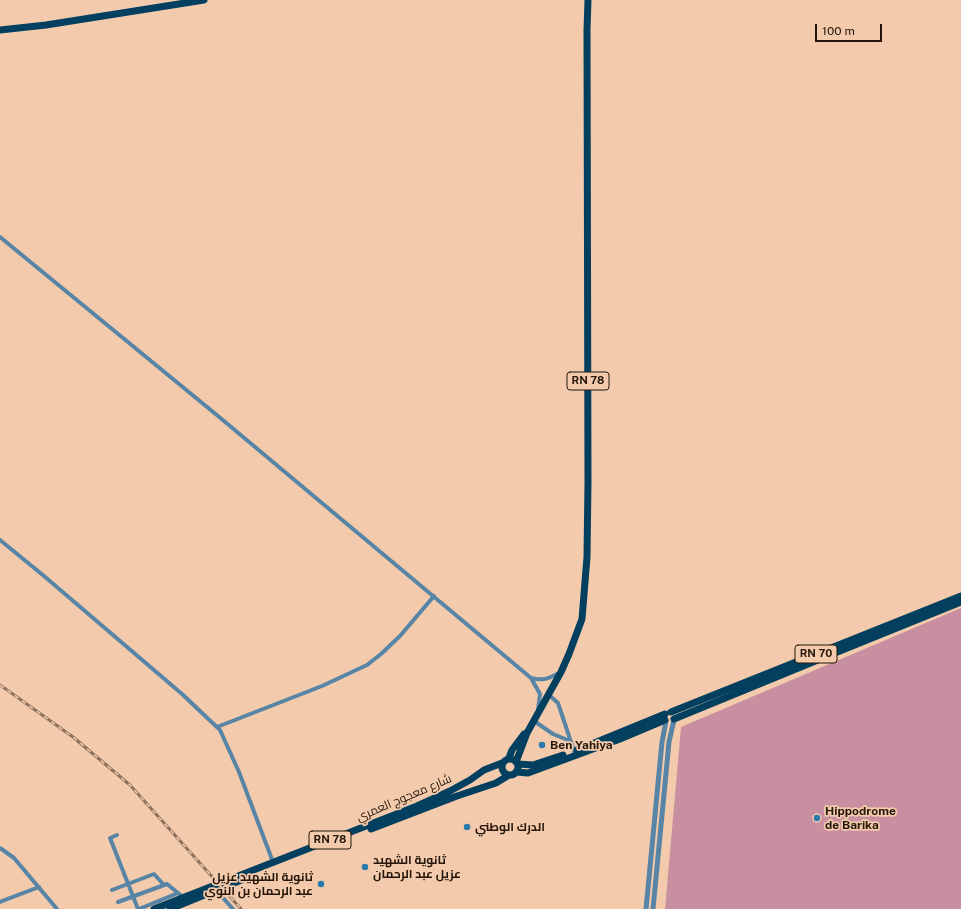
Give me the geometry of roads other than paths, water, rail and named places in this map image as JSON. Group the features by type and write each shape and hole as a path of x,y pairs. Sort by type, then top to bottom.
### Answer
{"main road":[{"path":"0,30 204,0"},
{"path":"585,0 587,30"},
{"path":"587,30 588,0"},
{"name":"RN 78","path":"548,761 515,768 527,733 561,672 582,619 587,557 587,30"},
{"name":"RN 70","path":"515,768 528,773 575,753 797,670 961,596"},
{"name":"RN 70","path":"911,619 961,602"},
{"name":"RN 78","path":"509,758 512,750 534,721"},
{"name":"RN 70","path":"548,761 575,753"},
{"path":"502,763 502,771 515,768 509,758"},
{"name":"شارع معجوج العمري","path":"154,909 181,895 273,862 417,806 450,791 484,770 502,763 509,758"},
{"name":"شارع معجوج العمري","path":"170,909 434,805 496,783 515,768"}],"street":[{"path":"0,237 212,411 531,678 540,694 538,712"},
{"path":"0,540 182,694 220,730 240,772 273,862"},
{"path":"217,727 322,686 367,665 400,636 434,596"},
{"path":"531,678 540,680 549,678 561,672"},
{"path":"549,695 558,703 575,753"},
{"path":"646,909 662,742 669,718"},
{"path":"653,909 669,742 669,718"},
{"path":"534,721 553,734 570,741"},
{"path":"117,835 110,838 139,909 181,895"},
{"path":"0,848 14,858 57,909"},
{"path":"112,890 154,874 164,885"},
{"path":"118,902 167,884 181,895"},
{"path":"0,902 39,887"},
{"path":"216,890 233,909"}],"railway":[{"path":"0,685 73,737 130,785 241,909"}],"place":[{"name":"Ben Yahiya","path":"542,745"},
{"name":"Hippodrome de Barika","path":"817,818"},
{"name":"الدرك الوطني","path":"467,827"},
{"name":"ثانوية الشهيد عزيل عبد الرحمان","path":"365,867"},
{"name":"ثانوية الشهيد عزيل عبد الرحمان بن النوي","path":"321,884"}]}
